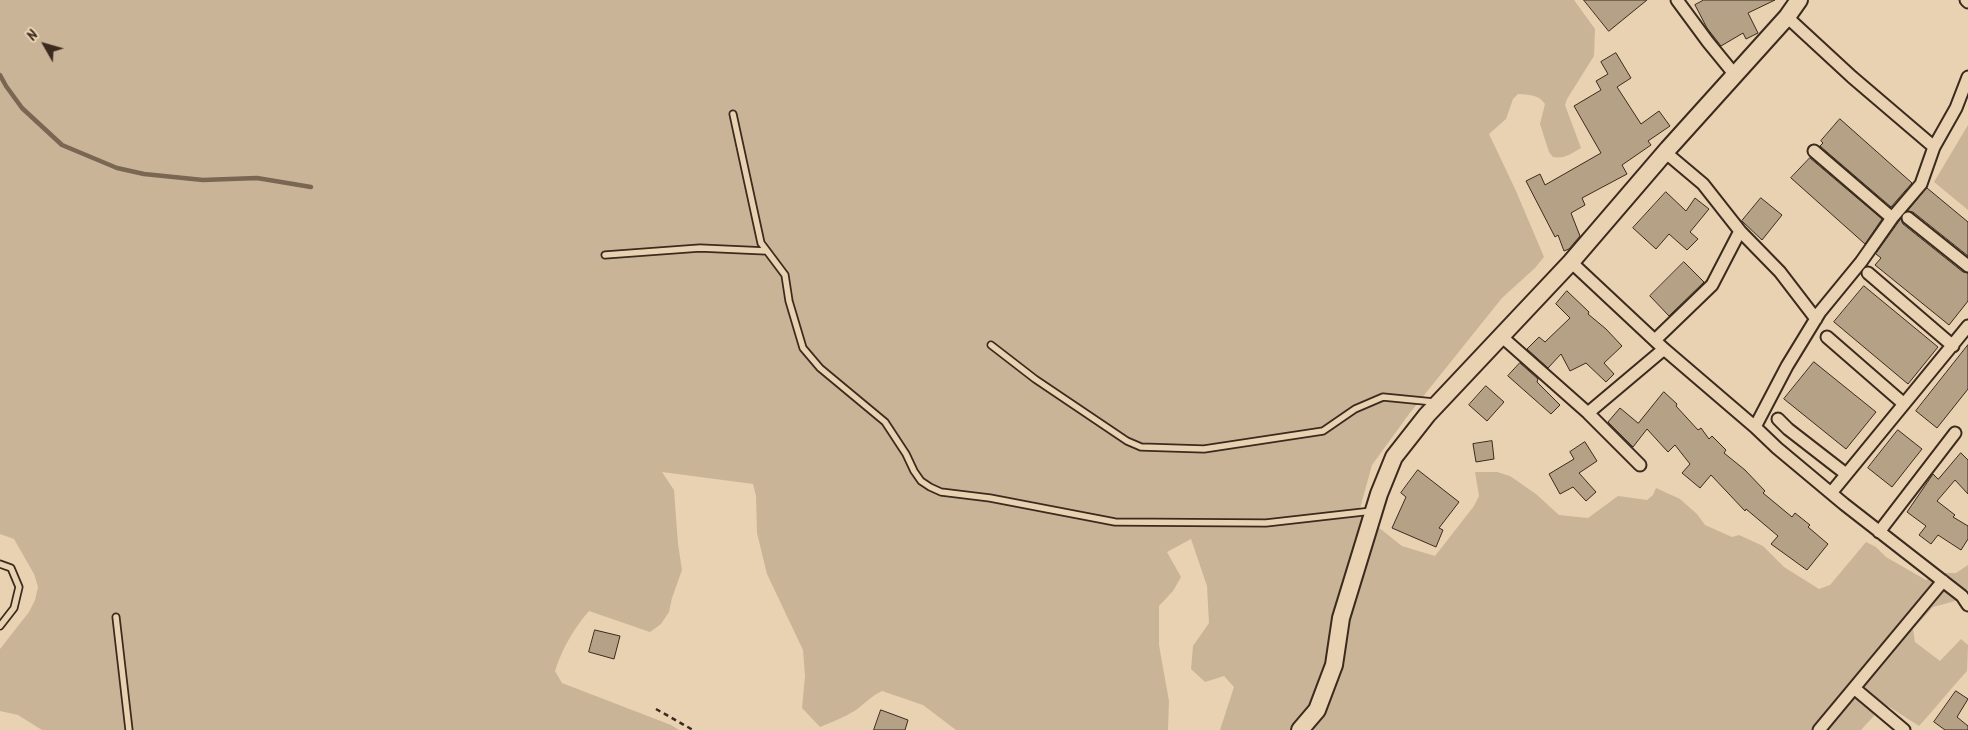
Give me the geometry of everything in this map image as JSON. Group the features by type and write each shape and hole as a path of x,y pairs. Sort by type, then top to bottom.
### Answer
{"main road":[{"path":"1300,730 1317,710 1334,665 1341,618 1374,511 1394,457 1439,403 1572,262 1665,152 1787,17 1799,0"}],"street":[{"path":"1677,0 1735,75"},
{"path":"1787,17 1852,77 1934,147"},
{"path":"1755,427 1787,366 1816,319 1861,262 1892,218 1921,184 1934,147 1956,108 1968,77"},
{"path":"1814,151 1892,218"},
{"path":"1665,152 1703,184 1740,231 1780,272 1816,319"},
{"path":"1908,218 1968,266"},
{"path":"1655,340 1712,285 1740,231"},
{"path":"1572,262 1664,349 1777,448 1844,504 1962,596 1968,605"},
{"path":"1868,273 1953,346"},
{"path":"1831,493 1968,326"},
{"path":"1501,336 1588,413 1640,465"},
{"path":"1827,337 1904,404"},
{"path":"1588,413 1664,349"},
{"path":"1778,419 1846,474"},
{"path":"1879,532 1955,433"},
{"path":"1819,730 1943,581"},
{"path":"1854,688 1904,730"}],"lane":[{"path":"733,114 761,243 785,275 789,301 803,348 820,368 885,422 906,454 920,481 941,492 990,498 1115,522 1266,523 1374,511"},
{"path":"605,255 700,248 766,251"},
{"path":"990,345 1035,379 1127,440 1142,447 1204,449 1323,431 1355,410 1382,397 1439,403"},
{"path":"0,564 11,568 20,587 14,608 0,626"},
{"path":"116,618 129,730"}],"path":[{"path":"656,709 693,730"}],"shaded area":[{"path":"0,0 1574,0 1595,29 1594,56 1565,105 1581,148 1564,157 1553,157 1549,152 1540,124 1545,104 1539,98 1530,95 1518,94 1513,99 1506,119 1489,134 1544,257 1535,268 1502,298 1409,414 1372,465 1359,512 1402,546 1435,556 1474,506 1479,496 1475,472 1497,472 1510,476 1536,494 1559,515 1588,518 1618,496 1647,500 1653,495 1656,488 1680,499 1697,514 1705,525 1732,537 1739,535 1763,546 1784,567 1819,589 1830,585 1866,542 1876,547 1886,557 1926,580 1943,573 1956,573 1968,565 1968,589 1959,600 1933,607 1913,629 1915,642 1940,661 1961,639 1968,645 1967,671 1919,726 1888,706 1881,708 1861,730 1220,730 1234,687 1224,676 1205,682 1191,669 1193,646 1209,623 1207,586 1191,539 1167,552 1181,577 1173,591 1159,606 1159,645 1169,701 1168,730 956,730 923,705 882,691 852,713 820,727 802,708 805,676 803,650 767,574 757,533 756,496 753,484 662,472 674,490 682,570 669,612 661,624 650,632 589,611 569,639 555,671 562,683 671,725 679,730 42,730 18,715 0,711 0,649 29,612 35,600 38,587 34,574 14,539 0,534"},
{"path":"1968,125 1968,210 1934,182"}],"building":[{"path":"1584,0 1647,0 1609,31"},
{"path":"1704,0 1775,0 1748,13 1758,33 1746,39 1743,33 1721,46 1707,28 1695,5"},
{"path":"1616,53 1631,78 1617,87 1641,124 1659,111 1670,126 1648,141 1651,145 1622,165 1627,174 1582,198 1585,205 1571,213 1580,236 1569,249 1564,251 1558,235 1555,237 1526,181 1540,174 1545,185 1601,153 1574,106 1601,90 1596,81 1608,74 1601,62"},
{"path":"1840,119 1912,183 1891,207 1820,146 1823,143 1821,141"},
{"path":"1810,158 1882,219 1865,244 1791,178"},
{"path":"1927,188 1968,222 1968,256 1913,212 1908,211"},
{"path":"1666,192 1686,211 1695,198 1709,209 1690,232 1698,239 1687,250 1669,234 1656,249 1633,228"},
{"path":"1761,198 1782,215 1762,240 1742,221"},
{"path":"1901,219 1903,224 1963,272 1968,273 1968,301 1949,325 1875,265 1881,258 1876,254"},
{"path":"1684,262 1704,282 1669,316 1650,296"},
{"path":"1864,286 1938,347 1908,384 1834,322"},
{"path":"1567,291 1622,346 1604,363 1614,374 1606,382 1586,363 1570,371 1561,354 1548,368 1527,349 1539,337 1545,342 1570,318 1556,304"},
{"path":"1968,345 1968,389 1937,428 1916,411"},
{"path":"1814,362 1876,412 1846,449 1784,399"},
{"path":"1520,363 1538,379 1537,382 1560,405 1551,414 1508,376"},
{"path":"1486,386 1504,402 1487,421 1469,405"},
{"path":"1664,392 1677,404 1676,406 1698,430 1701,428 1709,439 1712,436 1726,450 1724,453 1745,470 1765,491 1763,493 1792,517 1795,513 1810,525 1808,527 1828,544 1807,570 1771,544 1778,536 1746,509 1745,511 1711,475 1700,488 1682,473 1690,464 1675,445 1668,452 1647,429 1633,447 1608,422 1620,408 1638,423"},
{"path":"1898,430 1922,449 1892,487 1868,468"},
{"path":"1492,441 1494,459 1476,462 1473,444"},
{"path":"1585,442 1597,461 1579,473 1596,492 1586,501 1573,487 1560,494 1549,474 1574,459 1570,452"},
{"path":"1961,453 1968,460 1968,494 1955,480 1937,501 1955,515 1953,517 1968,526 1968,539 1961,550 1938,535 1931,544 1919,535 1926,526 1907,512 1933,474 1938,479"},
{"path":"1418,470 1459,502 1439,528 1443,530 1436,547 1392,528 1406,497 1401,493"},
{"path":"595,630 620,636 614,659 589,652"},
{"path":"1956,691 1968,699 1957,717 1968,726 1968,730 1945,730 1934,722"},
{"path":"881,710 908,720 905,730 874,730"}],"waterway":[{"path":"0,75 22,108 62,145 117,168 144,174 203,180 257,178 311,187"}]}
